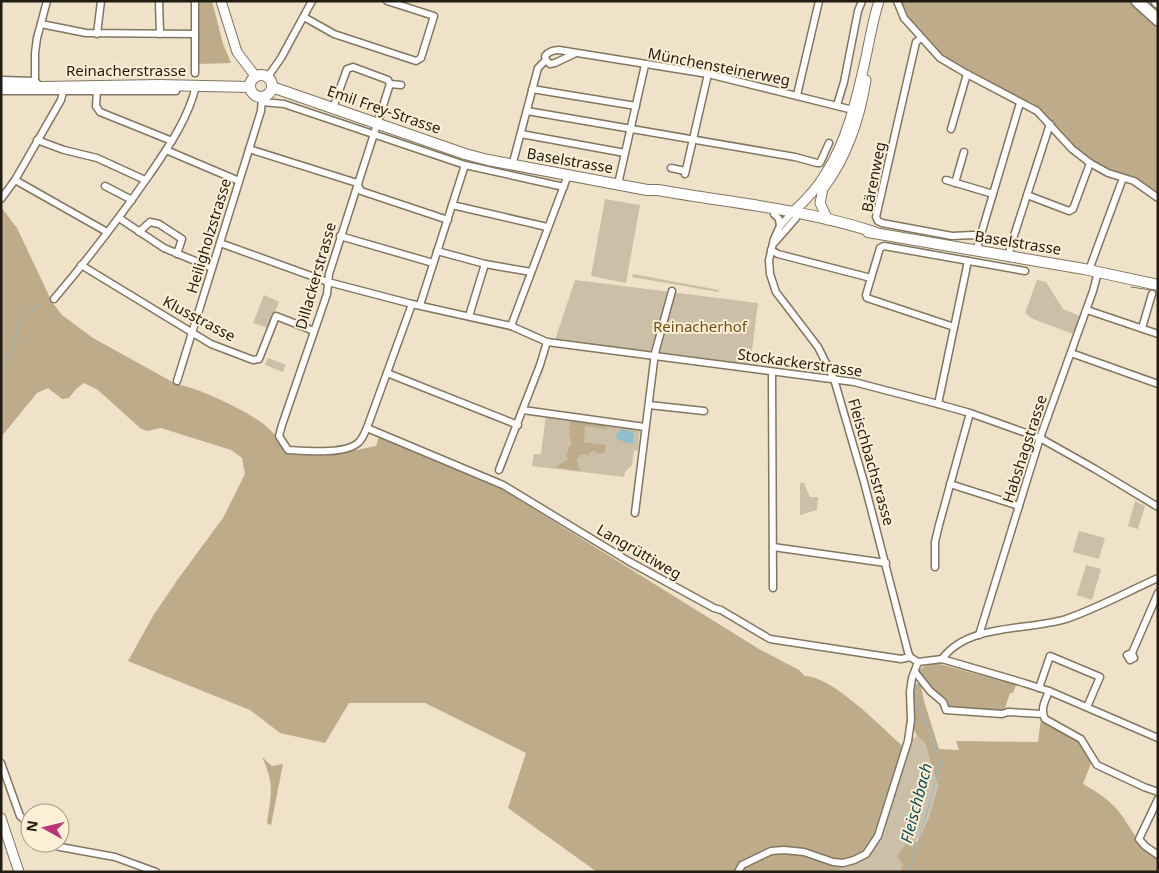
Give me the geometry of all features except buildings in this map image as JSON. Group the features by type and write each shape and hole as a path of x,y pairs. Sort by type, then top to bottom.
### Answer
{"highway":[{"path":"1137,1 1158,20"},
{"path":"1146,1 1158,13"}],"main road":[{"path":"221,1 237,52 256,77"},
{"path":"795,214 823,188 843,156 879,1"},
{"path":"261,76 269,82 268,94 262,99 254,94 250,87 256,77 261,76"},
{"name":"Emil Frey-Strasse","path":"269,82 333,108 465,154 488,160"},
{"name":"Reinacherstrasse","path":"1,86 39,84 250,87"},
{"path":"795,214 820,184 827,172 855,110"},
{"name":"Baselstrasse","path":"488,160 512,166 618,184 657,194 774,214 795,214 828,220 874,232"},
{"path":"823,188 820,203 828,220"},
{"name":"Baselstrasse","path":"647,190 747,202 852,230 874,232 1094,271 1158,285"},
{"path":"1,818 19,872"}],"street":[{"path":"1,80 39,84 35,52 47,1"},
{"path":"97,34 101,1"},
{"path":"159,1 160,34"},
{"path":"195,1 195,73"},
{"path":"269,82 312,1"},
{"path":"304,17 334,34 416,61 421,58 434,16 388,1"},
{"path":"797,95 819,1"},
{"path":"838,106 858,11 862,1"},
{"path":"897,1 904,18 940,58 1037,111 1072,149 1090,163 1108,173 1134,181 1158,198"},
{"path":"41,24 74,32 97,34 195,34"},
{"name":"Bärenweg","path":"921,38 916,42 876,217 882,223 952,236 973,234 980,237"},
{"name":"Münchensteinerweg","path":"546,60 545,56 547,53 553,50 708,74 855,110"},
{"path":"512,166 538,68 546,60 550,64 555,63 574,54"},
{"path":"618,184 645,65"},
{"path":"333,108 347,69 353,67 388,80 390,84 401,85"},
{"path":"671,168 685,173 708,74"},
{"path":"950,129 967,74"},
{"name":"Dillackerstrasse","path":"367,428 360,442 350,448 336,450 288,450 279,436 327,294 329,274 340,236 390,84"},
{"path":"54,299 119,218 172,141 192,104 196,86"},
{"path":"532,89 636,106"},
{"path":"1,91 176,91"},
{"path":"97,91 96,106 100,112 172,141"},
{"path":"1,199 15,180 63,92"},
{"name":"Baselstrasse","path":"262,99 284,104 465,165 564,187"},
{"name":"Heiligholzstrasse","path":"177,381 249,149 262,99"},
{"path":"976,251 1020,103"},
{"path":"527,111 795,157 817,163 823,160 829,143"},
{"path":"1009,257 1050,124"},
{"path":"521,134 625,153"},
{"path":"37,140 64,150 98,158 145,180"},
{"path":"249,149 357,183 361,191 448,220"},
{"path":"166,150 239,181"},
{"path":"955,182 964,152"},
{"path":"1027,195 1069,211 1073,209 1090,163"},
{"path":"420,305 465,165"},
{"path":"510,326 568,175"},
{"name":"Habshagstrasse","path":"979,635 1040,438 1087,310 1094,271 1123,178"},
{"path":"15,180 107,232"},
{"path":"946,180 993,194"},
{"path":"105,186 132,200"},
{"path":"452,205 483,214 548,227"},
{"path":"774,214 779,219 780,226"},
{"path":"795,214 771,250 871,278"},
{"name":"Fleischbachstrasse","path":"795,214 780,226 774,239 769,260 770,274 776,292 818,347 834,379 886,563 910,658"},
{"path":"119,218 164,248 212,268"},
{"path":"139,232 150,222 160,224 182,239 177,254"},
{"path":"340,236 433,263"},
{"name":"Stockackerstrasse","path":"220,243 328,282 412,304 510,326 547,342 854,382 970,413 1040,438 1158,507"},
{"path":"954,326 868,298 866,295 880,248 884,246 1025,271"},
{"path":"437,251 485,264 531,272"},
{"path":"938,404 968,261"},
{"path":"469,316 485,264"},
{"name":"Klusstrasse","path":"81,265 211,344 253,360 259,359 276,316 314,331"},
{"path":"635,513 655,356 672,291"},
{"path":"1142,328 1152,294"},
{"path":"367,428 412,304"},
{"path":"1087,310 1158,334"},
{"path":"499,470 518,425 547,342"},
{"path":"1071,353 1158,384"},
{"path":"772,372 773,588"},
{"path":"387,373 518,425"},
{"path":"649,405 704,411"},
{"path":"523,410 645,427"},
{"path":"934,567 935,542 970,413"},
{"name":"Langrüttiweg","path":"367,428 503,485 630,562 721,610 770,640 902,659 910,658"},
{"path":"950,484 1019,506"},
{"path":"773,547 886,563"},
{"path":"942,659 949,650 960,642 998,630 1046,625 1068,618 1158,578"},
{"path":"1132,653 1158,593"},
{"path":"1039,688 1050,656 1100,677 1087,708"},
{"path":"910,658 918,662 942,659 1039,688 1158,738"},
{"path":"738,872 742,865 771,850 804,852 833,862 843,863 866,854 878,836 908,742 911,720 910,692 912,678 918,662"},
{"path":"915,672 930,692 942,702 946,710 1002,714 1008,712 1042,714"},
{"path":"1049,692 1042,714 1045,719 1081,740 1097,765 1158,792"},
{"path":"1,763 20,816"},
{"path":"1158,800 1139,838 1145,846 1158,855"},
{"path":"70,847 115,857 156,872"}],"green space":[{"path":"605,199 640,205 626,283 591,276"},
{"path":"633,274 719,290 718,292 632,277"},
{"name":"Reinacherhof","path":"575,280 758,303 750,367 555,340"},
{"path":"1037,280 1046,282 1063,309 1080,316 1073,334 1033,319 1025,313"},
{"path":"264,295 279,302 268,328 253,323"},
{"path":"268,358 286,365 283,372 265,365"},
{"path":"546,415 640,427 638,450 634,451 632,465 625,472 624,477 532,466 534,454 541,454"},
{"path":"800,483 804,483 810,497 818,497 817,510 800,515"},
{"path":"1135,501 1145,506 1138,529 1128,526"},
{"path":"1079,531 1105,538 1099,559 1073,552"},
{"path":"1086,565 1101,569 1092,600 1077,595"},
{"path":"917,736 925,743 938,786 930,815 900,872 838,872 908,741"}],"shaded area":[{"path":"198,1 212,1 223,44 231,63 198,64"},
{"path":"897,1 1131,1 1147,14 1145,18 1158,26 1158,198 1144,188 1090,163 1037,111 940,58 904,18"},
{"path":"1,207 17,228 52,302 62,315 93,338 176,384 211,395 250,415 271,431 286,453 342,453 376,446 379,437 492,483 759,649 799,670 805,676 830,685 844,694 906,749 884,821 872,846 866,854 848,862 838,872 597,872 508,808 526,753 425,703 349,703 325,743 280,733 250,710 128,661 153,616 223,518 245,474 242,458 231,450 161,428 147,431 140,428 98,390 84,383 69,398 62,399 48,388 37,393 1,437"},
{"path":"575,420 607,426 606,429 585,426 584,441 582,442 606,445 605,452 598,454 595,451 590,452 589,455 581,454 577,460 580,471 555,467 568,460 566,453 572,444 568,428 570,427 570,422"},
{"path":"933,663 1016,685 1013,693 1010,693 1004,711 946,708 931,691 918,671"},
{"path":"920,683 939,749 959,750 956,741 1038,742 1041,718 1048,724 1081,742 1092,761 1083,784 1116,808 1141,844 1158,859 1158,872 900,872 903,865 897,856 908,841 917,842 930,815 938,786 925,743 917,736 913,727 912,687"},
{"path":"262,757 272,766 283,764 271,825 267,823 271,790 269,775"}],"water":[{"path":"622,429 634,433 633,442 630,444 617,439 616,434"}],"waterway":[{"path":"1,366 11,351 23,318 27,313 41,305"},
{"name":"Fleischbach","path":"909,872 941,764 931,734 925,724 923,714 916,705 918,701 917,684"}],"tram line":[{"path":"1131,287 1158,291"}]}
